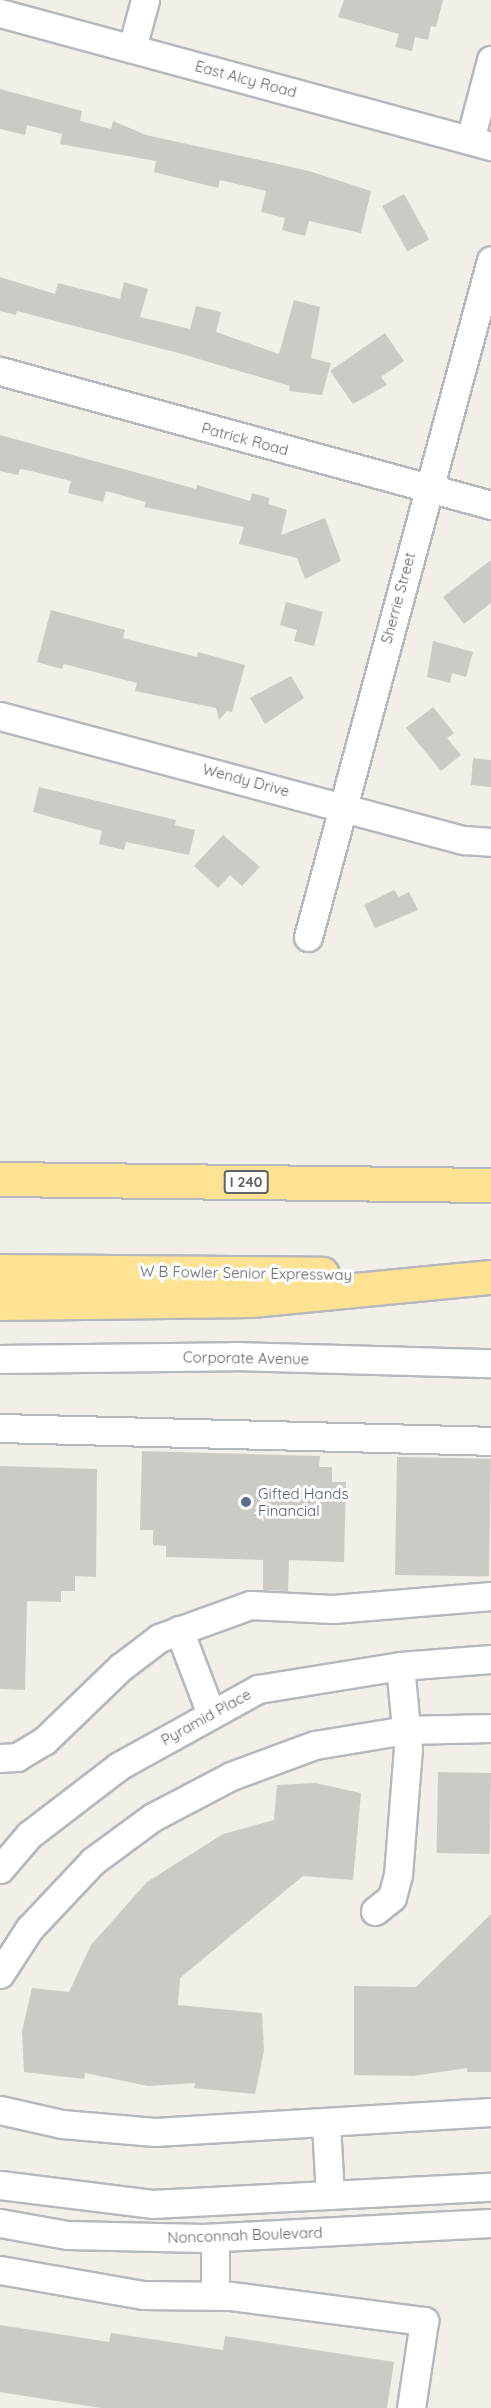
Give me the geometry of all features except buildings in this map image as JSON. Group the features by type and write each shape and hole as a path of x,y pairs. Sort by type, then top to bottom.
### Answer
{"highway":[{"name":"I 240","path":"0,1179 491,1185"},
{"name":"W B Fowler Senior Expressway","path":"0,1271 491,1276"},
{"path":"0,1303 251,1300 491,1276"}],"street":[{"path":"132,48 145,0"},
{"name":"East Alcy Road","path":"0,13 480,143"},
{"path":"480,143 491,60"},
{"name":"Sherrie Street","path":"308,938 341,805 491,260"},
{"name":"Patrick Road","path":"0,371 491,505"},
{"name":"Wendy Drive","path":"0,716 341,805 464,840 491,842"},
{"name":"Corporate Avenue","path":"0,1359 234,1356 491,1363"},
{"path":"0,1428 491,1441"},
{"path":"0,1758 17,1757 44,1741 121,1667 159,1638 250,1605 333,1609 491,1596"},
{"path":"179,1630 211,1714"},
{"name":"Pyramid Place","path":"0,1869 29,1835 74,1798 119,1767 258,1689 400,1666 491,1659"},
{"path":"375,1911 392,1897 399,1875 406,1730 400,1666"},
{"path":"0,1974 29,1929 93,1861 153,1817 231,1776 315,1745 406,1730 491,1728"},
{"path":"0,2110 62,2124 155,2132 326,2124 491,2112"},
{"path":"326,2124 330,2195"},
{"path":"0,2186 152,2204 491,2187"},
{"name":"Nonconnah Boulevard","path":"0,2223 67,2235 215,2238 491,2223"},
{"path":"215,2238 215,2295"},
{"path":"0,2270 143,2295 215,2295 424,2321 411,2408"}],"place":[{"name":"Gifted Hands Financial","path":"246,1502"}]}
